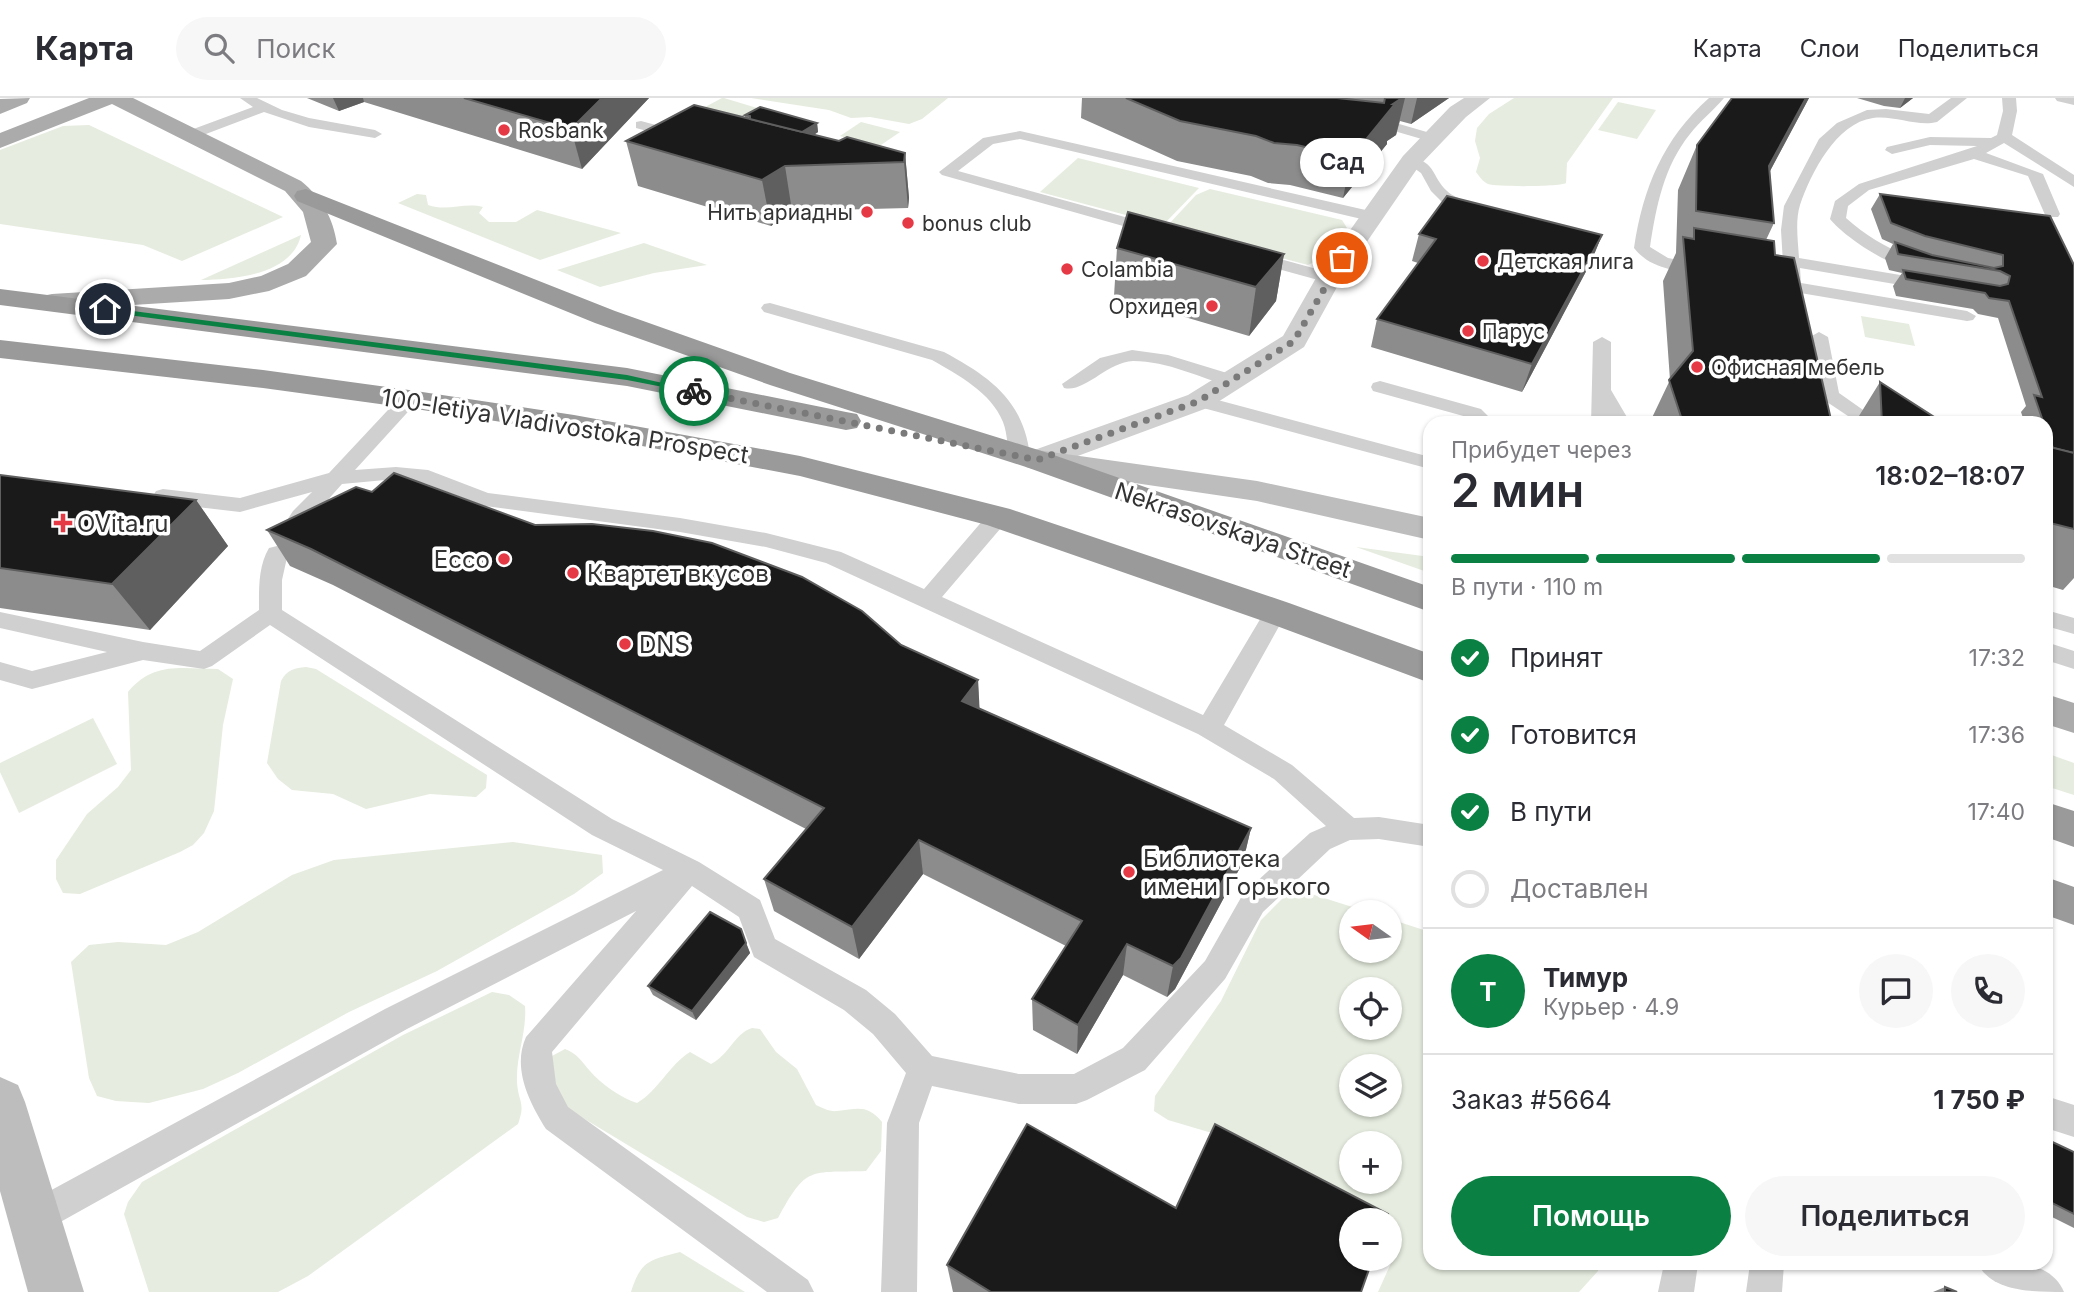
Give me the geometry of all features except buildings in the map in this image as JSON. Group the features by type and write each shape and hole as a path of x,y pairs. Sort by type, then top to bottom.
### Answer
{"highway":[{"path":"306,196 605,317 780,379 1029,457"},
{"path":"0,297 627,377 1029,457"},
{"name":"100-letiya Vladivostoka Prospect","path":"0,349 264,379 409,399 574,424 800,466 998,517 1276,612"},
{"name":"Nekrasovskaya Street","path":"1029,457 1423,598"},
{"path":"1276,612 1423,666"},
{"path":"2053,822 2074,830"},
{"path":"2053,898 2074,906"}],"main road":[{"path":"0,107 19,98"},
{"path":"0,141 107,98"},
{"path":"52,302 229,290 269,283 297,270 324,244 321,220 306,196 293,186 116,98"},
{"path":"1029,457 1257,491 1423,527"},
{"path":"2053,711 2074,718"},
{"path":"1,1114 56,1292"}],"street":[{"path":"1029,457 1199,401 1294,341 1329,278 1370,216 1411,162 1458,112 1479,98"}],"lane":[{"path":"247,98 262,108 299,122 375,134"},
{"path":"1715,272 1663,263 1642,248 1648,200 1667,154 1717,98"},
{"path":"1793,287 1789,230 1792,206 1824,142 1842,126 1867,114 1886,113 1932,119 1960,98"},
{"path":"1937,269 1894,256 1848,229 1838,219 1841,204 1864,187 1974,154 1999,139 2010,111 2009,98"},
{"path":"2062,98 2074,101"},
{"path":"192,134 262,108"},
{"path":"1351,114 1432,138"},
{"path":"641,125 694,139"},
{"path":"1171,234 947,172 988,141 1020,135 1370,216"},
{"path":"1892,150 1930,141 1999,139 2033,152 2074,182"},
{"path":"1974,154 2033,173 2038,177 2052,214"},
{"path":"1411,162 1432,174 1440,192 1459,205 1493,214"},
{"path":"1237,252 1329,278"},
{"path":"1792,262 1950,289"},
{"path":"1754,280 1967,316"},
{"path":"770,308 938,356 956,366 982,383 1012,415 1020,441 1029,457"},
{"path":"1819,337 1831,396 1862,416"},
{"path":"1601,416 1602,342"},
{"path":"1072,384 1106,362 1128,356 1154,358 1233,381"},
{"path":"1380,387 1478,416"},
{"path":"1600,388 1617,416"},
{"path":"270,614 271,580 281,547 301,516 409,399"},
{"path":"1199,401 1423,461"},
{"path":"147,495 240,505 336,478 396,473 428,477 485,499 680,525 766,540 833,557 1207,727 1283,772 1348,829"},
{"path":"928,599 998,517"},
{"path":"1207,727 1217,716 1276,612"},
{"path":"0,620 143,651 204,660 270,614"},
{"path":"270,614 602,827 689,870 750,909 764,948 855,1000 884,1024 923,1069 1019,1089 1076,1089 1134,1059 1215,970 1253,903 1320,841 1348,829 1379,828 1423,835"},
{"path":"2053,620 2074,626"},
{"path":"0,671 32,680 143,651"},
{"path":"2053,653 2074,660"},
{"path":"34,1219 396,1019 689,870"},
{"path":"689,870 537,1046 536,1073 541,1095 557,1118 796,1292"},
{"path":"899,1292 904,1123 923,1069"},
{"path":"2053,1114 2074,1121"},
{"path":"1676,1292 1680,1270"},
{"path":"1764,1292 1766,1270"},
{"path":"2006,1270 2046,1292"}],"shaded area":[{"path":"722,98 757,108 727,124 692,114"},
{"path":"751,98 948,98 922,119 909,124 870,117 851,118 829,110"},
{"path":"1514,98 1613,98 1567,163 1566,183 1540,186 1494,185 1484,182 1476,172 1480,158 1475,141 1477,128 1489,114"},
{"path":"1618,102 1656,110 1637,139 1598,130"},
{"path":"861,122 900,132 878,147 840,136"},
{"path":"89,125 283,217 182,261 143,245 0,224 0,150 63,126"},
{"path":"1078,158 1199,188 1163,225 1040,192"},
{"path":"1210,189 1342,220 1347,228 1321,259 1308,265 1194,235 1169,224 1196,195"},
{"path":"417,194 426,195 428,205 435,207 483,207 479,213 489,222 516,222 537,210 621,233 540,260 398,203"},
{"path":"301,235 296,248 274,267 245,276 201,280"},
{"path":"644,243 707,265 654,273 600,287 557,270"},
{"path":"1861,316 1909,324 1915,346 1865,337"},
{"path":"1356,547 1423,556 1423,571"},
{"path":"306,667 316,669 487,775 486,788 476,797 430,794 366,809 333,794 292,790 278,779 267,763 281,681 291,670"},
{"path":"180,668 218,669 233,679 223,725 214,811 204,833 193,845 180,852 80,894 63,893 56,879 56,860 87,814 118,787 131,770 128,692 148,675 158,671"},
{"path":"93,718 117,764 19,813 0,772 0,763"},
{"path":"2053,756 2074,763 2074,795 2053,788"},
{"path":"513,842 602,855 603,873 574,894 437,971 349,1012 238,1073 203,1089 149,1103 116,1101 97,1096 89,1078 71,962 89,945 118,942 166,945 198,932 292,875 334,860"},
{"path":"1302,891 1339,903 1339,963 1402,963 1402,923 1423,930 1423,1270 1598,1271 1579,1292 1378,1292 1387,1271 1402,1271 1402,1208 1360,1208 1222,1136 1168,1120 1154,1111 1155,1096 1221,1001 1261,920 1286,895"},
{"path":"492,992 509,995 525,1006 517,1072 521,1106 518,1124 308,1276 278,1292 149,1292 124,1214 128,1202 142,1182 403,1035"},
{"path":"752,1028 760,1029 776,1052 797,1069 816,1105 832,1111 867,1110 882,1122 881,1151 866,1171 812,1175 796,1189 778,1218 764,1222 747,1217 568,1109 556,1088 552,1056 565,1049 576,1056 605,1086 637,1103 690,1052 711,1064 723,1055 741,1034"},
{"path":"680,1252 745,1292 631,1292 643,1267 661,1257"}],"way so far":[{"path":"694,391 1037,460 1199,401 1294,341 1342,258"}],"place":[{"name":"Rosbank","path":"504,130"},
{"name":"Нить ариадны","path":"867,212"},
{"name":"bonus club","path":"908,223"},
{"name":"Сад","path":"1342,258"},
{"name":"Детская лига","path":"1483,261"},
{"name":"Colambia","path":"1067,269"},
{"name":"Орхидея","path":"1212,306"},
{"name":"Парус","path":"1468,331"},
{"name":"Офисная мебель","path":"1697,367"},
{"name":"OVita.ru","path":"63,523"},
{"name":"Ecco","path":"504,559"},
{"name":"Квартет вкусов","path":"573,573"},
{"name":"DNS","path":"625,644"},
{"name":"Библиотека имени Горького","path":"1129,872"}],"route":[{"path":"105,309 627,377 694,391"}]}
